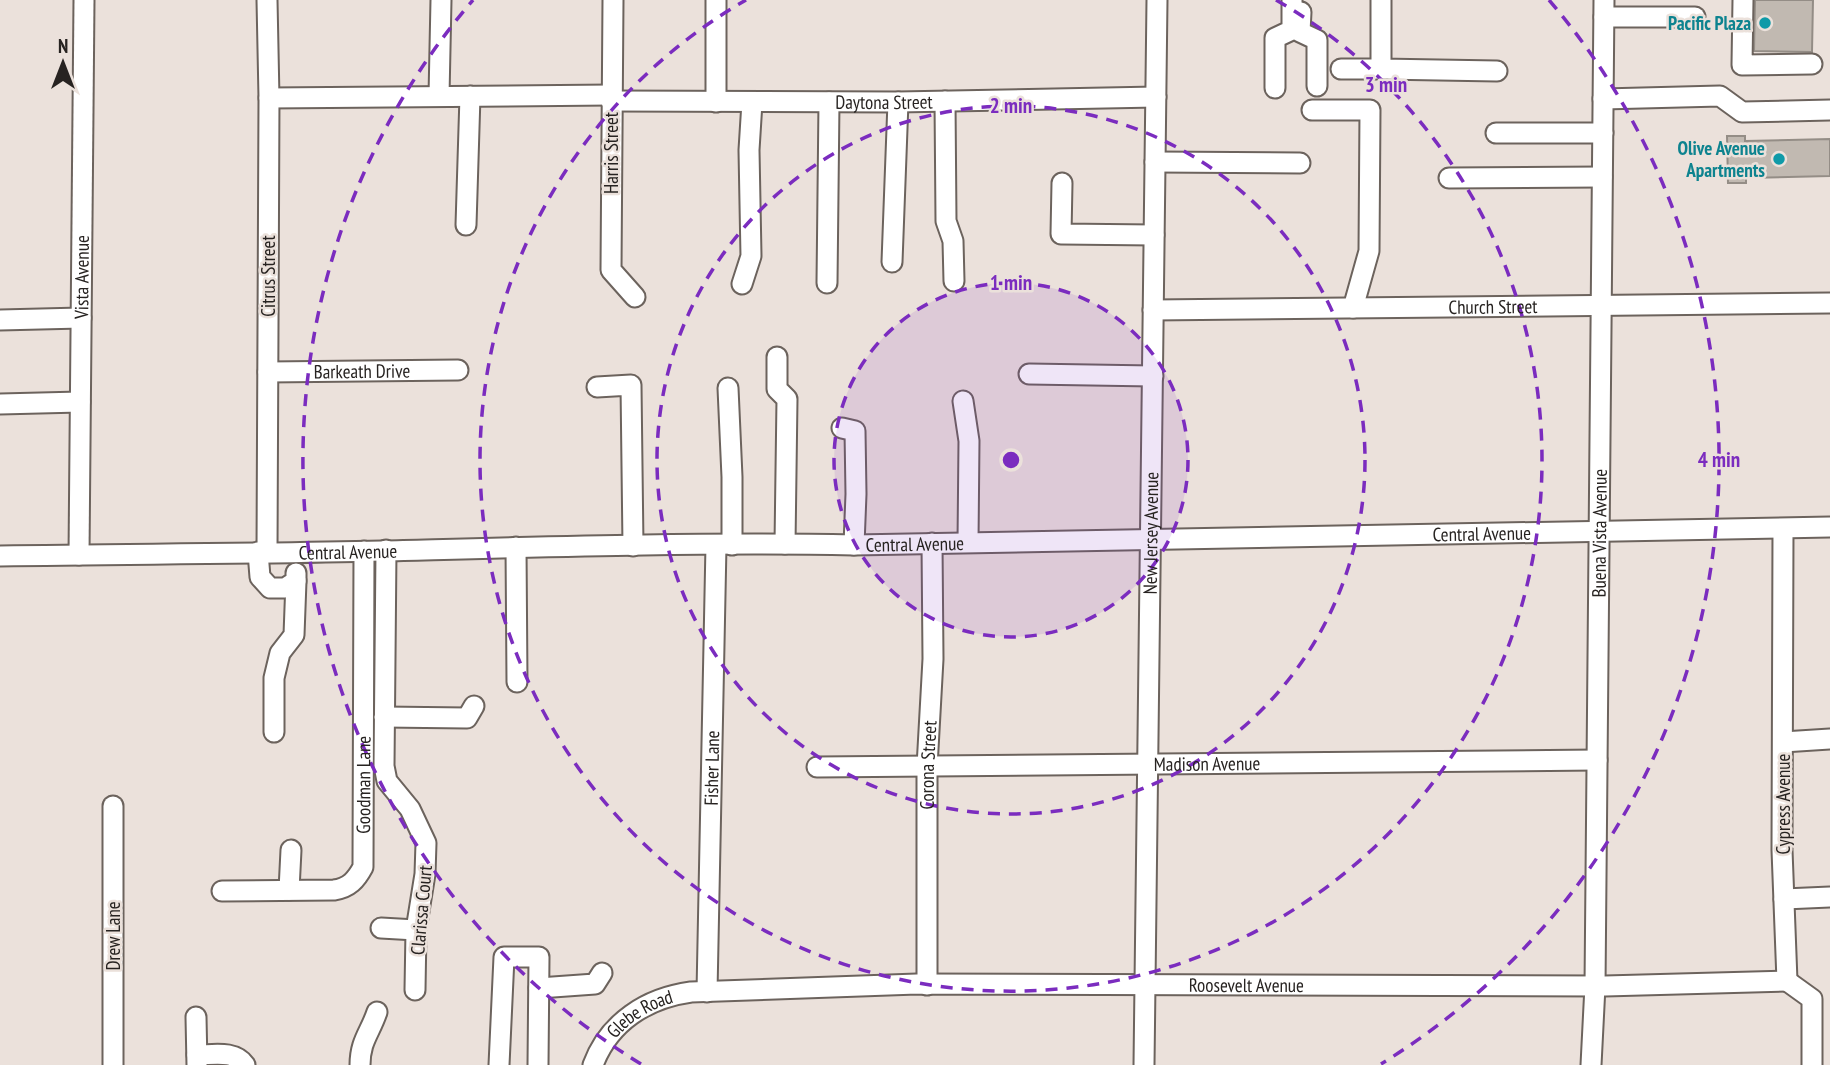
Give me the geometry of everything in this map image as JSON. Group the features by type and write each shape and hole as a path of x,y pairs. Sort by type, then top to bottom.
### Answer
{"street":[{"name":"Vista Avenue","path":"79,555 84,0"},
{"name":"Citrus Street","path":"263,552 268,372 267,0"},
{"path":"439,96 440,0"},
{"name":"Harris Street","path":"613,0 611,270 635,297"},
{"path":"716,0 716,102"},
{"name":"New Jersey Avenue","path":"1144,1065 1157,0"},
{"path":"1275,88 1275,38 1292,30 1292,0"},
{"path":"1301,0 1300,32 1317,40 1317,86"},
{"path":"1381,0 1381,69"},
{"path":"1743,0 1742,65 1812,64"},
{"path":"1604,8 1695,17"},
{"name":"Buena Vista Avenue","path":"1591,1065 1595,986 1604,8"},
{"path":"1341,69 1497,71"},
{"path":"466,225 470,96"},
{"name":"Daytona Street","path":"269,98 470,96 716,102 898,102 1156,97"},
{"path":"1603,99 1720,96 1742,112 1830,110"},
{"path":"945,101 946,221 953,241 954,281"},
{"path":"742,284 751,256 749,150 752,102"},
{"path":"827,283 829,102"},
{"path":"892,262 898,102"},
{"path":"1312,110 1370,110 1369,251 1353,308"},
{"path":"1496,133 1603,132"},
{"path":"1155,162 1300,163"},
{"path":"1449,178 1602,177"},
{"path":"1062,183 1061,234 1154,234"},
{"name":"Church Street","path":"1153,310 1830,303"},
{"path":"0,320 81,318"},
{"path":"776,357 776,389 786,399 785,544"},
{"name":"Barkeath Drive","path":"268,372 458,370"},
{"path":"1029,374 1153,376"},
{"path":"597,387 631,385 633,546"},
{"name":"Fisher Lane","path":"707,992 724,545 732,477 728,388"},
{"path":"962,401 969,441 968,542"},
{"path":"0,404 80,402"},
{"path":"842,428 855,431 854,545"},
{"name":"Central Avenue","path":"0,556 516,547 854,545 1830,527"},
{"name":"Cypress Avenue","path":"1783,529 1782,850 1787,981"},
{"name":"Corona Street","path":"927,985 927,766 933,659 932,543"},
{"path":"516,547 517,682"},
{"name":"Goodman Lane","path":"222,891 334,890 344,888 357,879 363,867 364,551"},
{"name":"Clarissa Court","path":"386,551 383,766 387,781 410,809 426,843 425,874 416,930 415,990"},
{"path":"263,552 260,577 270,588 285,588 296,581"},
{"path":"274,732 274,678 280,653 293,635 297,552"},
{"path":"384,717 467,718 474,706"},
{"path":"1783,741 1830,740"},
{"name":"Madison Avenue","path":"817,767 1597,760"},
{"name":"Drew Lane","path":"113,806 113,1065"},
{"path":"289,890 291,850"},
{"path":"1784,899 1830,897"},
{"path":"381,928 416,930"},
{"path":"499,1065 503,957 539,957 538,1065"},
{"path":"539,988 595,984 602,973"},
{"path":"1787,981 1812,999 1812,1065"},
{"name":"Roosevelt Avenue","path":"707,992 927,985 1595,986 1787,981"},
{"name":"Glebe Road","path":"593,1065 601,1047 632,1013 660,998 707,992"},
{"path":"360,1065 366,1032 377,1012"},
{"path":"196,1017 197,1060 229,1055 240,1058 244,1065"}],"building":[{"name":"Pacific Plaza","path":"1755,0 1813,0 1812,52 1754,51"},
{"name":"Olive Avenue Apartments","path":"1727,136 1745,136 1745,141 1830,139 1830,176 1746,178 1746,183 1728,183"}],"place":[{"name":"Pacific Plaza","path":"1765,23"},
{"name":"Olive Avenue Apartments","path":"1779,159"}]}
